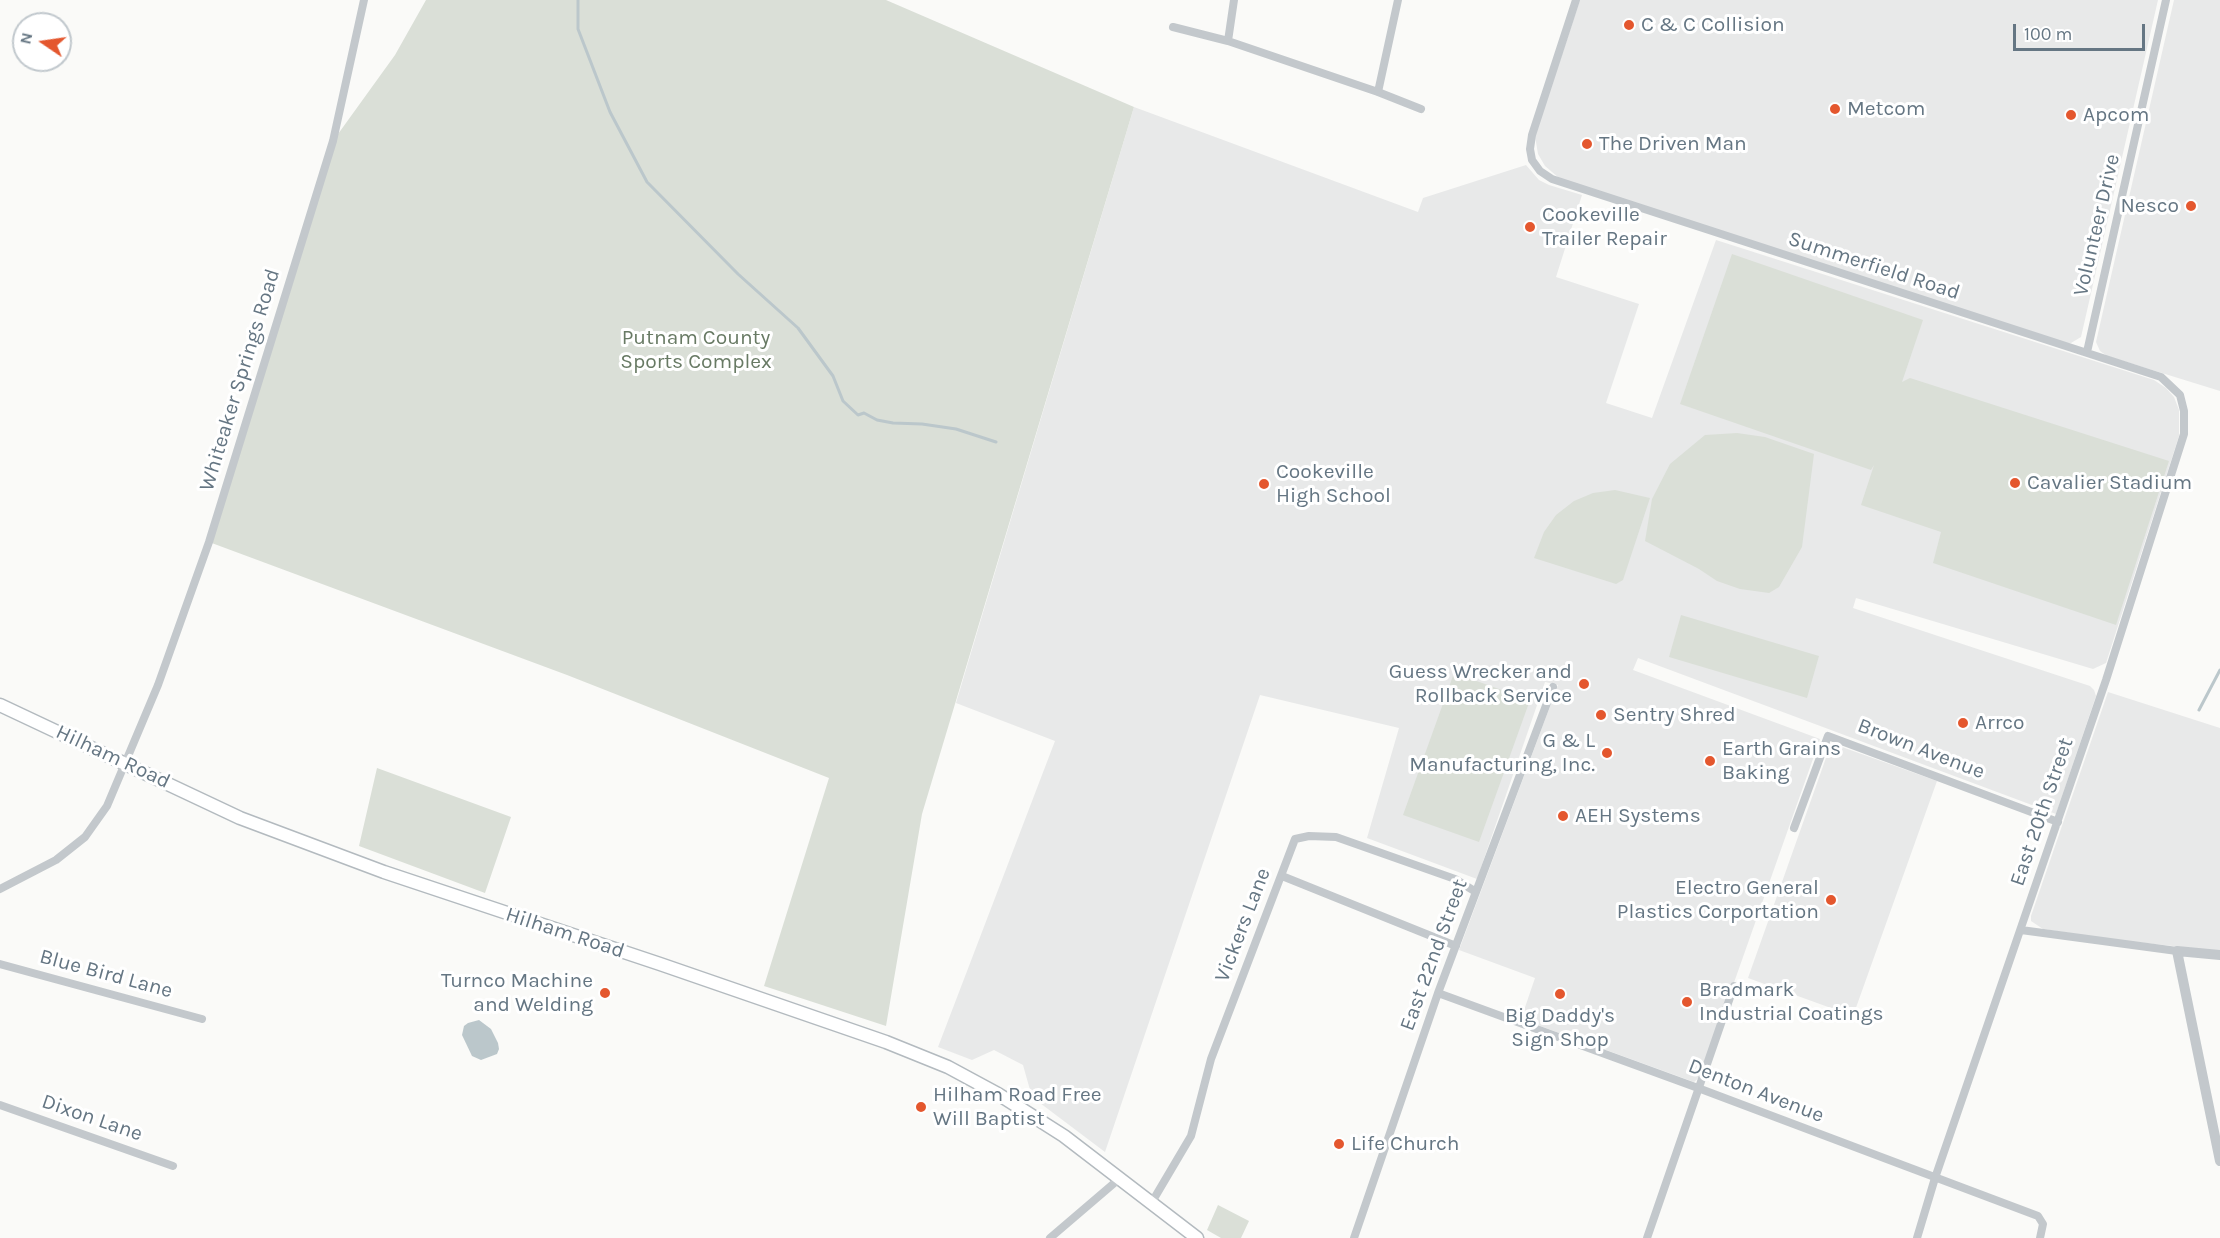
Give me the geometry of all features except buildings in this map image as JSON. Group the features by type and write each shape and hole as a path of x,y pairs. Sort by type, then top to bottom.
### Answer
{"main road":[{"name":"Hilham Road","path":"0,705 240,818 384,872 886,1042 948,1067 998,1094 1064,1136 1197,1238"}],"street":[{"name":"Whiteaker Springs Road","path":"0,889 57,860 85,837 107,806 158,685 209,542 333,141 364,0"},
{"path":"1228,41 1234,0"},
{"path":"1378,92 1398,0"},
{"name":"Summerfield Road","path":"1576,0 1532,135 1530,149 1532,160 1540,171 1552,179 2161,377 2180,395"},
{"name":"Volunteer Drive","path":"2087,352 2166,0"},
{"path":"1173,27 1228,41 1421,109"},
{"name":"East 20th Street","path":"1917,1238 1935,1178 2106,680 2184,434 2184,411 2180,395"},
{"name":"East 22nd Street","path":"1354,1238 1438,993 1553,687"},
{"name":"Brown Avenue","path":"1794,828 1828,736 2058,822"},
{"name":"Vickers Lane","path":"1152,1202 1191,1136 1211,1059 1295,839 1309,836 1336,837 1455,879 1476,892"},
{"path":"1282,876 1456,946"},
{"path":"2021,930 2220,955"},
{"path":"2177,951 2220,1161"},
{"name":"Blue Bird Lane","path":"0,964 202,1019"},
{"path":"1647,1238 1734,986"},
{"name":"Denton Avenue","path":"1438,993 2038,1216 2043,1224 2040,1238"},
{"name":"Dixon Lane","path":"0,1105 173,1166"},
{"path":"1050,1238 1119,1179"}],"shaded area":[{"path":"1580,0 2158,0 2081,337 2071,343 2065,343 1559,178 1545,166 1538,154 1535,136"},
{"path":"2174,0 2220,0 2220,391 2107,356 2100,351 2096,342"},
{"name":"Cookeville High School","path":"1134,107 1418,212 1423,198 1526,165 1539,180 1582,195 1556,277 1639,304 1606,403 1652,418 1716,240 2154,380 2166,388 2174,397 2179,410 2179,436 2106,663 2093,669 1856,598 1853,608 2090,686 2094,690 2096,696 2056,814 1638,658 1633,670 1820,739 1701,1076 1694,1082 1521,1019 1535,978 1459,950 1558,685 1545,682 1477,879 1367,838 1399,728 1260,695 1105,1152 1032,1097 1023,1065 994,1050 972,1060 938,1047 1055,741 956,703"},
{"path":"2108,692 2220,728 2220,951 2116,940 2043,929 2031,921"},
{"path":"1836,747 1842,747 1937,781 1853,1016 1748,978 1827,755"},
{"path":"479,1020 491,1029 499,1049 497,1054 481,1060 472,1056 462,1035 464,1026"}],"green space":[{"name":"Putnam County Sports Complex","path":"426,0 886,0 1134,107 922,814 886,1026 764,986 829,778 567,675 209,542 333,141 395,55"},
{"path":"1732,254 1923,320 1902,382 1910,378 2169,461 2116,625 1933,563 1941,532 1861,505 1874,465 1871,470 1680,404"},
{"path":"1737,433 1765,437 1814,454 1802,547 1779,587 1769,593 1740,589 1717,581 1645,541 1652,499 1670,464 1705,435"},
{"path":"1615,490 1650,498 1623,580 1616,584 1534,558 1544,532 1556,515 1574,501 1593,493"},
{"path":"1681,615 1819,656 1807,698 1669,657"},
{"path":"1454,673 1530,700 1479,842 1403,815"},
{"path":"377,768 511,817 485,893 359,846"},
{"path":"1218,1205 1249,1221 1241,1238 1221,1238 1207,1230"}],"waterway":[{"path":"578,0 578,29 610,112 647,182 738,274 798,328 833,376 843,401 858,415 864,413 877,420 893,423 956,429 996,442"},
{"path":"2199,710 2220,670"}],"place":[{"name":"C & C Collision","path":"1629,25"},
{"name":"Metcom","path":"1835,109"},
{"name":"Apcom","path":"2071,115"},
{"name":"The Driven Man","path":"1587,144"},
{"name":"Nesco","path":"2191,206"},
{"name":"Cookeville Trailer Repair","path":"1530,227"},
{"name":"Cavalier Stadium","path":"2015,483"},
{"name":"Cookeville High School","path":"1264,484"},
{"name":"Guess Wrecker and Rollback Service","path":"1584,684"},
{"name":"Sentry Shred","path":"1601,715"},
{"name":"Arrco","path":"1963,723"},
{"name":"G & L Manufacturing, Inc.","path":"1607,753"},
{"name":"Earth Grains Baking","path":"1710,761"},
{"name":"AEH Systems","path":"1563,816"},
{"name":"Electro General Plastics Corportation","path":"1831,900"},
{"name":"Turnco Machine and Welding","path":"605,993"},
{"name":"Big Daddy's Sign Shop","path":"1560,994"},
{"name":"Bradmark Industrial Coatings","path":"1687,1002"},
{"name":"Hilham Road Free Will Baptist","path":"921,1107"},
{"name":"Life Church","path":"1339,1144"}]}
